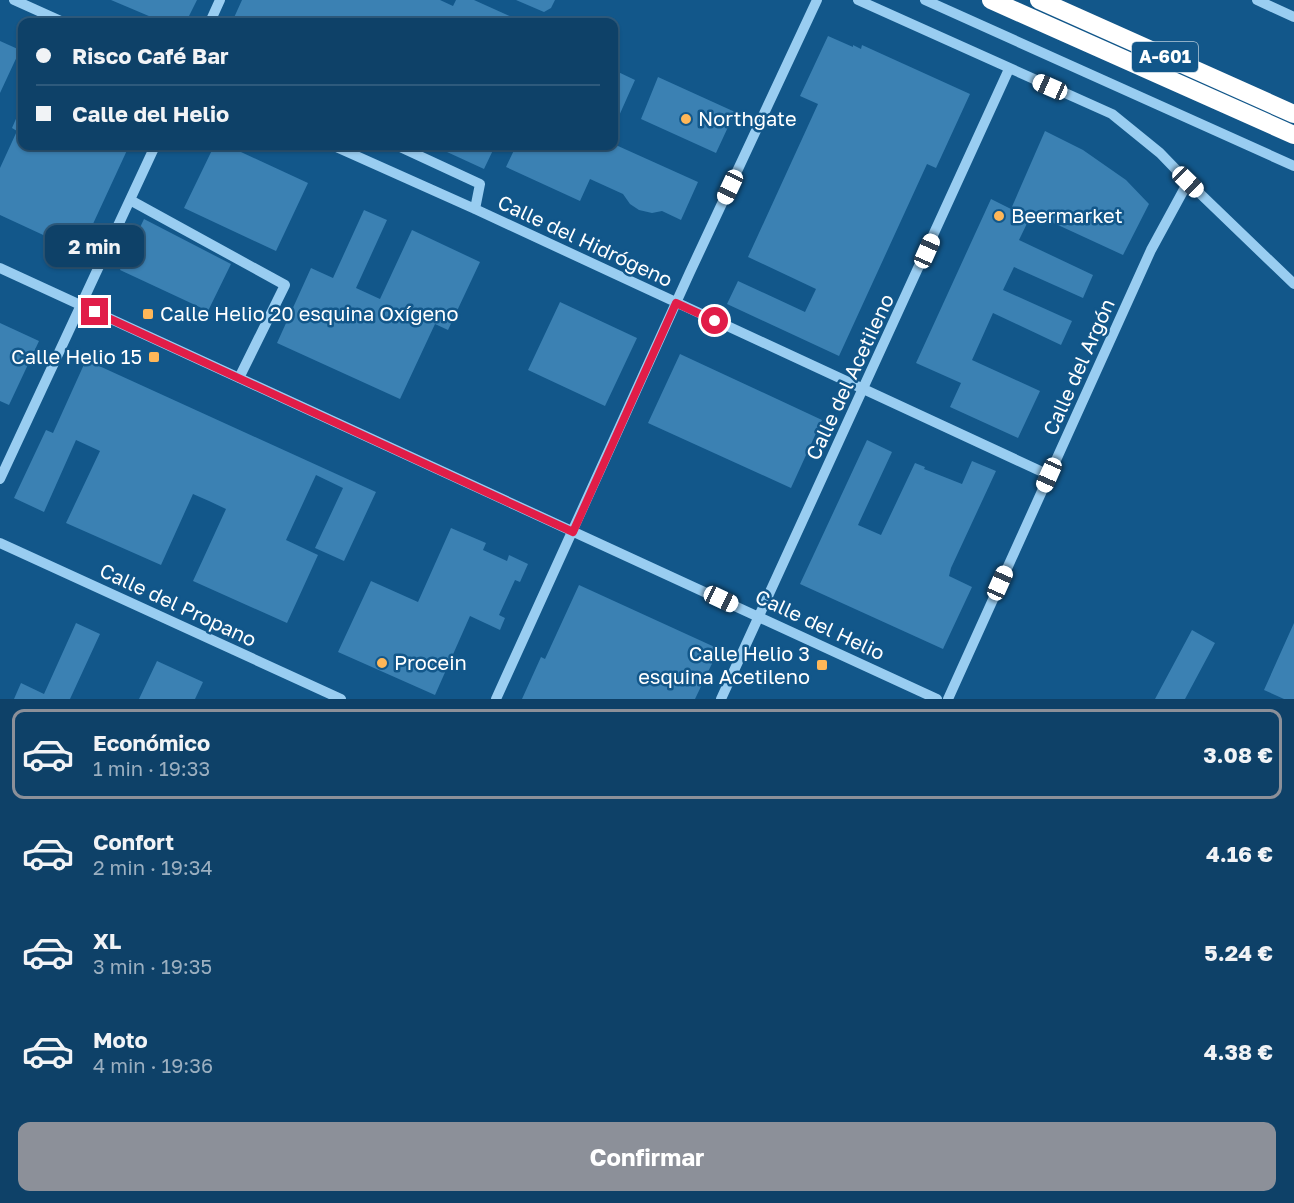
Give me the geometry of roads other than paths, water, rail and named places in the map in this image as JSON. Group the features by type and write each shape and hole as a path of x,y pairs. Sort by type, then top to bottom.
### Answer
{"highway":[{"name":"A-601","path":"992,0 1294,135"},
{"name":"A-601","path":"1039,0 1294,114"}],"street":[{"path":"14,0 54,18"},
{"path":"212,18 220,0"},
{"path":"496,699 817,0"},
{"path":"858,0 1112,114 1160,153 1294,284"},
{"path":"925,0 1294,166"},
{"path":"1257,0 1294,17"},
{"name":"Calle del Acetileno","path":"721,699 1009,69"},
{"path":"0,479 153,150"},
{"name":"Calle del Hidrógeno","path":"343,150 476,209 831,375 865,388 1049,475"},
{"path":"407,150 480,184 476,209"},
{"name":"Calle del Argón","path":"948,699 1151,250 1188,182"},
{"path":"130,200 285,285 239,378"},
{"name":"Calle del Helio","path":"0,268 937,699"},
{"name":"Calle del Propano","path":"0,543 341,699"}],"place":[{"name":"Northgate","path":"686,119"},
{"name":"Beermarket","path":"999,216"},
{"name":"Calle Helio 20 esquina Oxígeno","path":"148,314"},
{"name":"Calle Helio 15","path":"154,357"},
{"name":"Procein","path":"382,663"},
{"name":"Calle Helio 3 esquina Acetileno","path":"822,665"}]}
